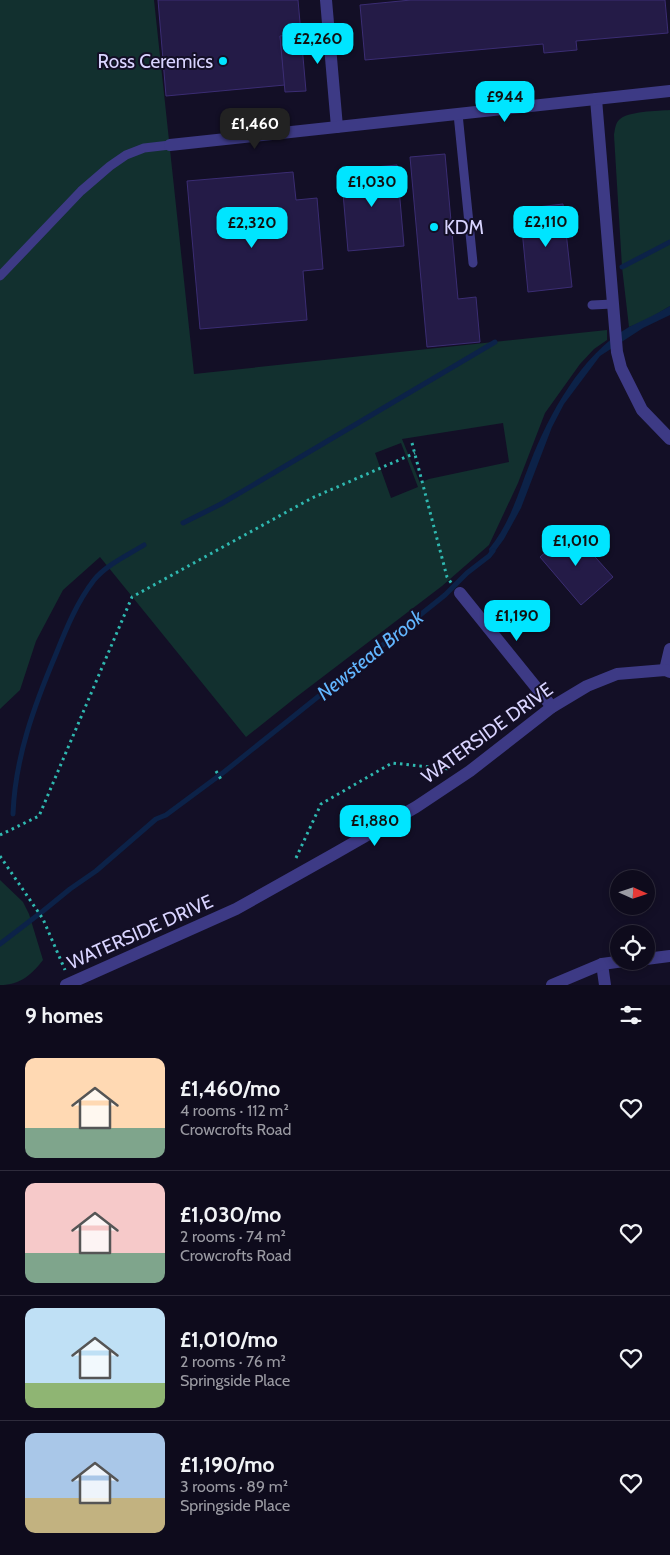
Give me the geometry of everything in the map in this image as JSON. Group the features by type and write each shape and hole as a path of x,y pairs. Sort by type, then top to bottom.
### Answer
{"street":[{"path":"326,0 337,127"},
{"path":"170,145 670,92"},
{"path":"596,99 618,352 622,368 642,410 670,440"},
{"path":"460,593 552,708"},
{"path":"667,671 670,649"},
{"name":"WATERSIDE DRIVE","path":"68,985 236,909 416,807 470,771 552,708 587,686 617,674 667,671"},
{"path":"655,958 670,956"},
{"path":"552,985 602,964 610,963"},
{"path":"602,964 605,985"}],"lane":[{"path":"458,114 473,263"},
{"path":"0,276 81,191 110,166 126,155 144,148 170,145"},
{"path":"592,305 613,304"}],"path":[{"path":"412,443 449,580"},
{"path":"0,835 39,816 132,598 312,498 415,454"},
{"path":"285,882 322,804 392,763 470,771"},
{"path":"216,771 222,781"},
{"path":"0,856 38,909 67,973 68,985"}],"green space":[{"path":"0,0 154,0 194,374 607,330 607,340 594,349 580,364 545,413 518,483 489,545 442,586 246,737 100,557 63,590 36,641 20,690 0,709","holes":["503,423 509,462 429,479 420,483 402,439","401,443 418,487 391,498 375,453"]},
{"path":"670,110 670,306 647,320 629,327 622,267 615,129 619,120 623,117 643,112"},
{"path":"0,880 23,902 29,914 43,960 24,978 7,985 0,985"}],"water":[{"path":"670,306 670,315 643,328 600,356 564,404 552,427 521,508 504,539 490,558 489,549 508,519 538,444 569,387 596,353 612,339 629,327"}],"building":[{"name":"Ross Ceremics","path":"158,0 298,0 301,34 280,36 285,85 166,96"},
{"path":"411,0 665,0 668,33 576,41 577,50 544,53 543,44 365,60 360,5"},
{"path":"301,34 306,91 285,92 280,36"},
{"name":"KDM","path":"445,154 458,299 476,297 480,342 427,347 410,157"},
{"path":"397,165 404,246 348,251 341,170"},
{"path":"293,172 296,200 317,198 323,269 303,271 307,320 200,329 187,181"},
{"path":"563,204 572,287 528,292 520,209"},
{"path":"571,530 613,577 581,605 540,557"}],"waterway":[{"path":"622,267 670,242"},
{"path":"183,523 221,504 495,342"},
{"path":"13,814 17,773 27,732 40,693 72,616 82,597 99,575 111,565 144,545"},
{"name":"Newstead Brook","path":"0,944 96,871 156,819 166,815 224,772 445,595 493,551"}],"place":[{"name":"Ross Ceremics","path":"223,61"},
{"name":"KDM","path":"434,227"}]}
